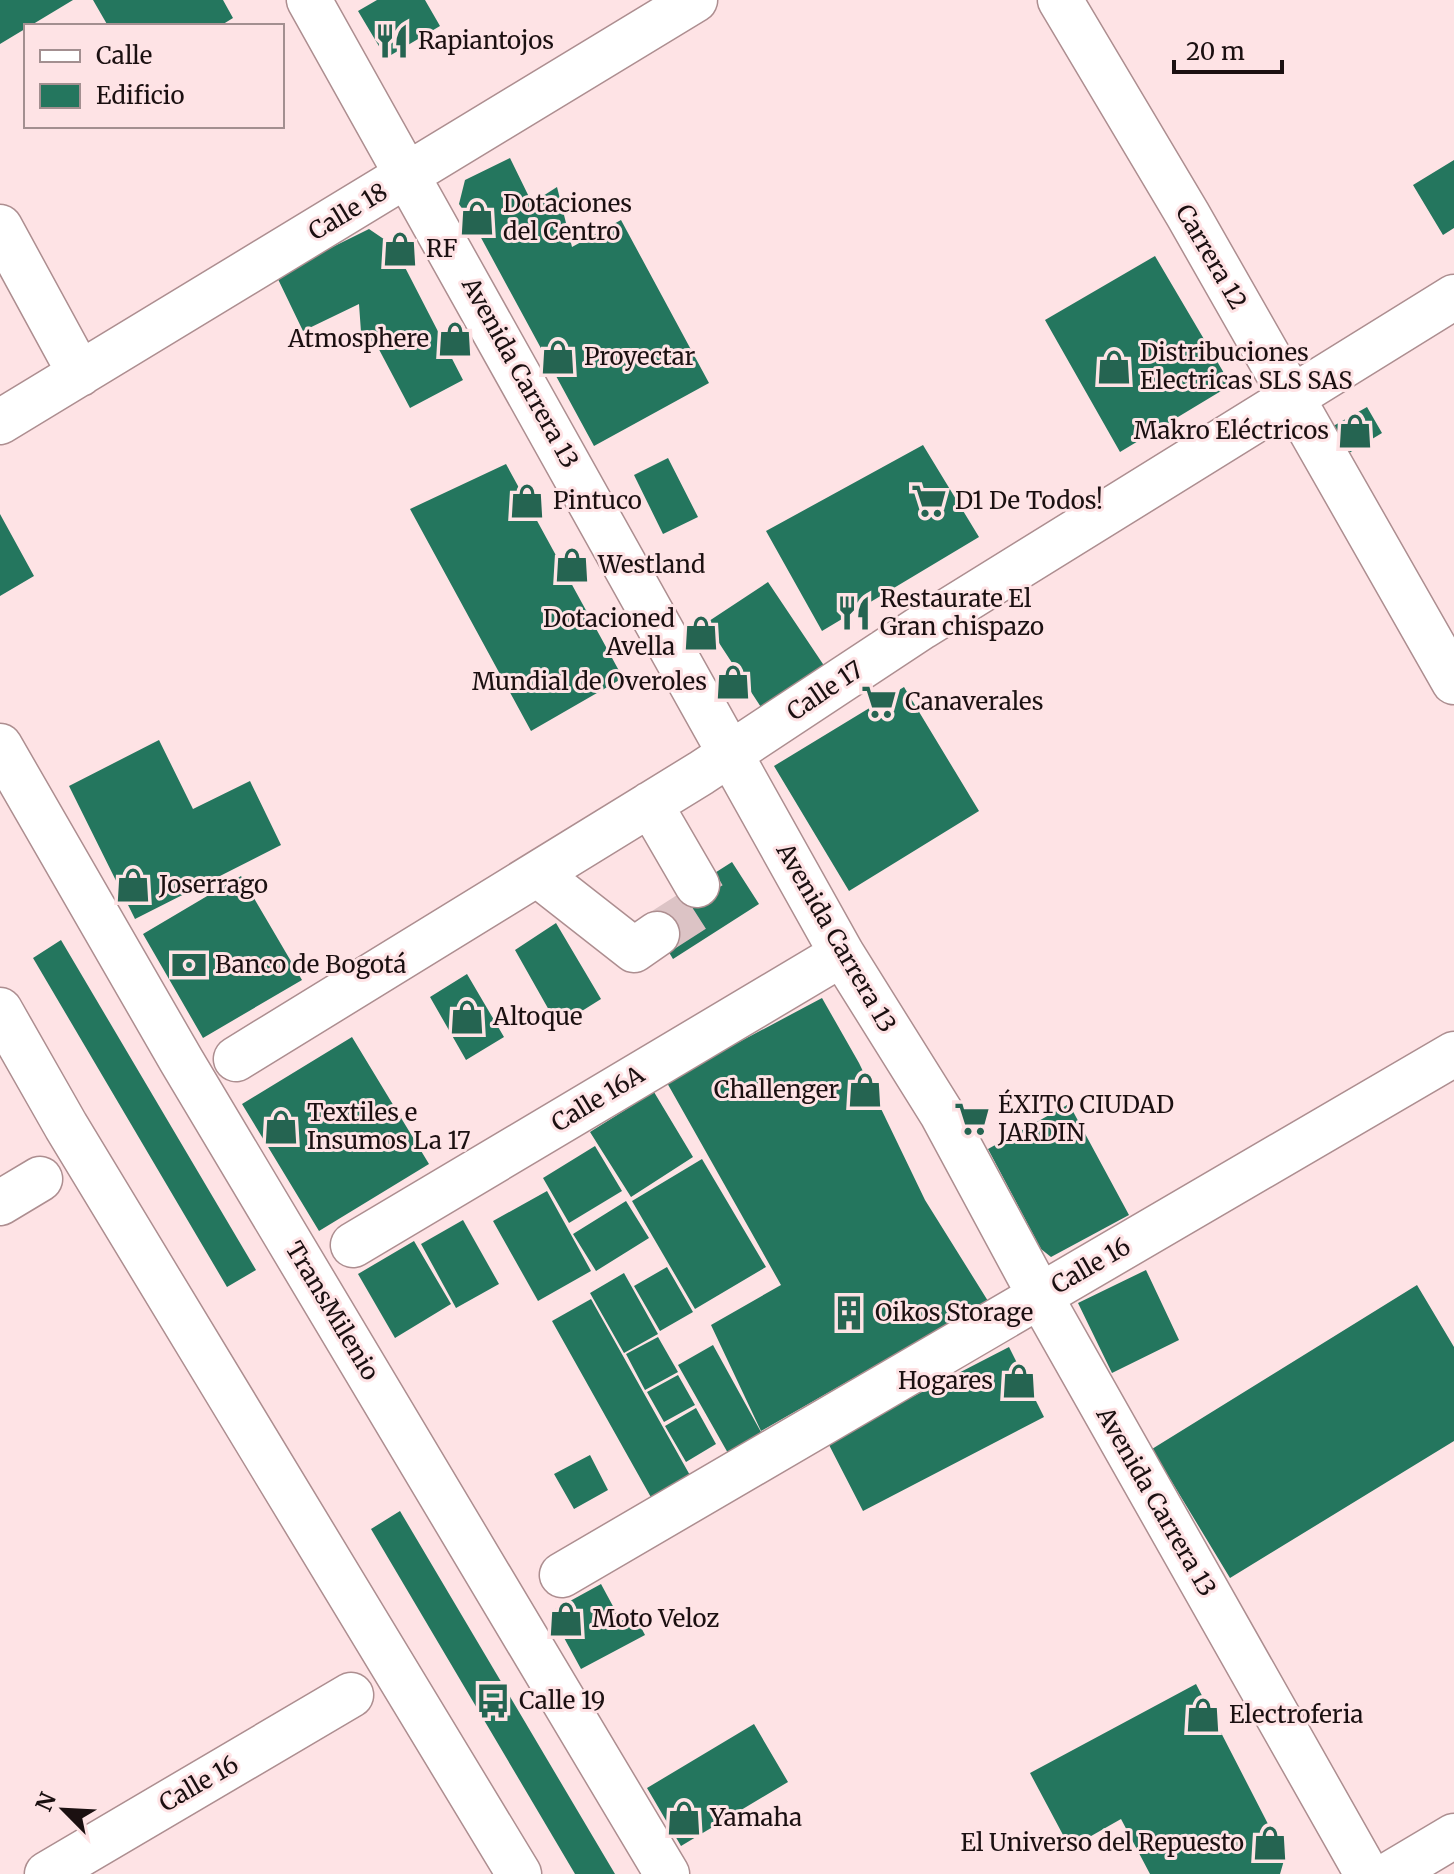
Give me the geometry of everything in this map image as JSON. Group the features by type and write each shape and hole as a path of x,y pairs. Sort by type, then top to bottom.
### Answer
{"street":[{"name":"Avenida Carrera 13","path":"309,0 409,174 842,954 942,1114 1040,1296 1367,1874"},
{"name":"Calle 18","path":"0,422 695,0"},
{"name":"Carrera 12","path":"1060,0 1454,682"},
{"path":"0,227 80,374"},
{"name":"Calle 17","path":"236,1059 732,753 934,619 1454,297"},
{"name":"TransMilenio","path":"0,746 181,1060 667,1874"},
{"path":"650,804 697,885"},
{"path":"537,874 634,950 657,934"},
{"name":"Calle 16A","path":"353,1245 842,954"},
{"path":"0,1010 66,1126 519,1874"},
{"name":"Calle 16","path":"562,1575 1454,1054"},
{"path":"0,1203 40,1179"},
{"name":"Calle 16","path":"47,1874 351,1695"},
{"path":"1390,1874 1454,1836"}],"building":[{"path":"0,0 73,0 33,24 24,24 24,30 0,44"},
{"path":"93,0 223,0 233,18 223,24 107,24"},
{"path":"377,0 425,0 440,26 386,58 358,11"},
{"path":"510,158 532,203 557,187 572,247 621,220 709,383 594,446 479,234 459,204 465,180"},
{"path":"1454,160 1454,228 1443,235 1413,185"},
{"path":"369,229 394,246 463,380 410,408 374,340 362,346 359,304 303,331 276,275"},
{"path":"1155,256 1231,385 1120,452 1045,320"},
{"name":"Makro Eléctricos","path":"1367,407 1382,433 1344,456 1328,429"},
{"path":"923,445 979,537 822,631 766,531"},
{"path":"668,458 698,517 663,534 634,475"},
{"path":"506,464 623,678 531,731 410,509"},
{"path":"0,514 34,576 0,596"},
{"path":"768,582 831,676 768,718 706,623"},
{"path":"904,687 979,811 849,891 774,766"},
{"path":"159,740 193,809 250,781 281,845 135,919 69,786"},
{"path":"732,862 759,904 673,959 647,916"},
{"path":"241,876 302,980 203,1038 143,934"},
{"path":"556,923 601,999 558,1026 515,950"},
{"path":"61,940 256,1270 227,1287 33,958"},
{"name":"Altoque","path":"467,974 504,1037 466,1060 430,997"},
{"path":"822,998 859,1063 925,1200 988,1301 761,1431 711,1325 781,1285 666,1081"},
{"path":"352,1037 429,1164 319,1231 242,1104"},
{"path":"654,1092 693,1157 631,1197 590,1132"},
{"path":"1069,1104 1129,1215 1051,1257 1041,1249 988,1149"},
{"path":"595,1146 622,1191 569,1223 543,1178"},
{"path":"702,1159 766,1267 695,1309 632,1201"},
{"path":"547,1191 591,1271 538,1301 493,1221"},
{"path":"626,1201 649,1238 596,1271 573,1234"},
{"path":"463,1220 499,1284 456,1308 421,1244"},
{"path":"414,1241 451,1304 395,1338 358,1274"},
{"path":"667,1267 693,1312 660,1331 634,1286"},
{"path":"1146,1270 1179,1340 1112,1373 1078,1303"},
{"path":"624,1273 658,1334 624,1353 590,1293"},
{"path":"1417,1285 1454,1347 1454,1441 1230,1578 1152,1449"},
{"path":"591,1299 696,1486 657,1508 552,1321"},
{"path":"658,1337 678,1372 645,1390 626,1354"},
{"path":"713,1345 767,1443 733,1462 678,1365"},
{"path":"1009,1347 1044,1417 863,1511 827,1441"},
{"path":"678,1375 695,1405 664,1422 647,1392"},
{"path":"696,1408 716,1444 686,1462 665,1426"},
{"path":"590,1455 608,1490 574,1509 554,1474"},
{"name":"Calle 19","path":"400,1511 615,1874 575,1874 371,1529"},
{"path":"601,1584 621,1621 634,1614 645,1635 581,1669 550,1612"},
{"path":"1196,1684 1285,1857 1280,1874 1150,1874 1121,1819 1070,1848 1030,1773"},
{"path":"754,1724 788,1782 681,1846 647,1788"}],"tunnel":[{"path":"657,934 707,902 697,885"}],"place":[{"name":"Rapiantojos","path":"392,41"},
{"name":"Dotaciones del Centro","path":"477,218"},
{"name":"RF","path":"400,249"},
{"name":"Atmosphere","path":"455,339"},
{"name":"Proyectar","path":"558,357"},
{"name":"Distribuciones Electricas SLS SAS","path":"1114,367"},
{"name":"Makro Eléctricos","path":"1355,431"},
{"name":"Pintuco","path":"527,501"},
{"name":"D1 De Todos!","path":"929,501"},
{"name":"Westland","path":"572,565"},
{"name":"Restaurate El Gran chispazo","path":"854,613"},
{"name":"Dotacioned Avella","path":"701,633"},
{"name":"Mundial de Overoles","path":"733,682"},
{"name":"Canaverales","path":"879,702"},
{"name":"Joserrago","path":"133,885"},
{"name":"Banco de Bogotá","path":"189,965"},
{"name":"Altoque","path":"467,1017"},
{"name":"Challenger","path":"865,1090"},
{"name":"ÉXITO CIUDAD JARDIN","path":"972,1119"},
{"name":"Textiles e Insumos La 17","path":"281,1127"},
{"name":"Oikos Storage","path":"849,1313"},
{"name":"Hogares","path":"1019,1381"},
{"name":"Moto Veloz","path":"566,1619"},
{"name":"Calle 19","path":"493,1701"},
{"name":"Electroferia","path":"1203,1715"},
{"name":"Yamaha","path":"684,1818"},
{"name":"El Universo del Repuesto","path":"1270,1843"}]}
